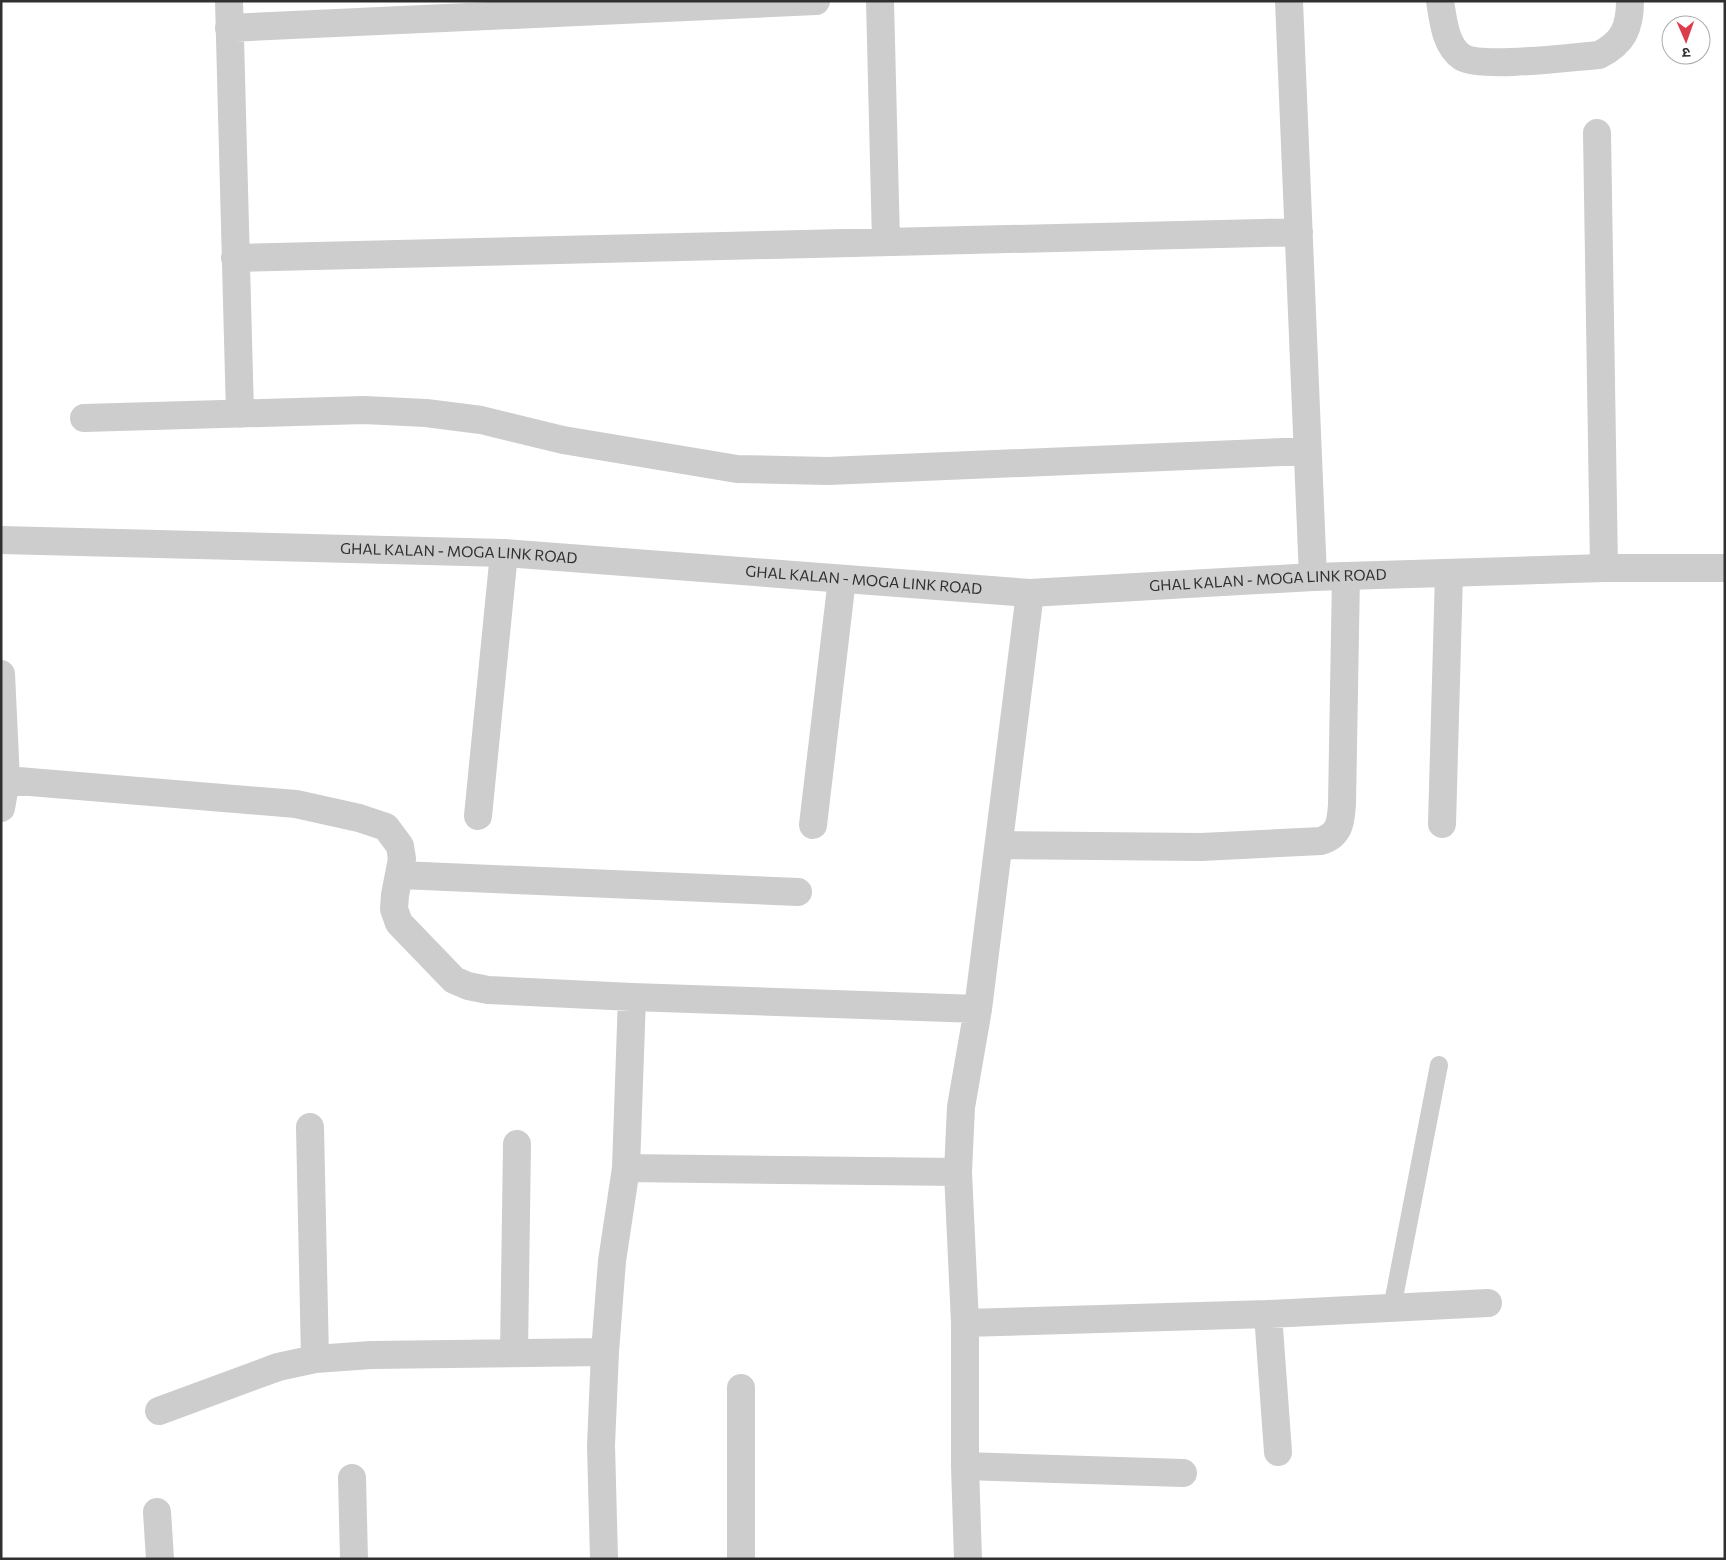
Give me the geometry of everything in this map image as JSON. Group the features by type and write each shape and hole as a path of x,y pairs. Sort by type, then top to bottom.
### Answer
{"street":[{"path":"229,1 240,414"},
{"path":"229,28 816,1"},
{"path":"880,1 886,242"},
{"path":"1289,1 1313,577"},
{"path":"1440,1 1445,28 1452,46 1462,57 1483,62 1599,55 1616,46 1624,33 1630,12 1630,1"},
{"path":"1596,133 1604,568"},
{"path":"235,258 1299,232"},
{"path":"84,418 364,410 426,413 481,420 563,440 737,469 828,471 1307,451"},
{"name":"GHAL KALAN - MOGA LINK ROAD","path":"1,540 504,553 1030,593 1313,577 1604,568 1725,568"},
{"path":"478,816 504,553"},
{"path":"1442,824 1449,573"},
{"path":"1000,845 1201,846 1321,841 1332,838 1338,830 1342,811 1346,576"},
{"path":"813,825 842,579"},
{"path":"968,1559 965,1466 965,1323 958,1172 961,1107 978,1009 1030,593"},
{"path":"1,674 6,780 1,808"},
{"path":"6,780 296,804 359,818 386,827 395,836 400,846 402,859 394,902 399,924 454,980 468,986 488,990 632,997 978,1009"},
{"path":"400,875 798,892"},
{"path":"604,1559 601,1445 605,1352 612,1261 626,1168 632,997"},
{"path":"310,1127 315,1359"},
{"path":"514,1353 517,1144"},
{"path":"626,1168 958,1172"},
{"path":"965,1323 1268,1314 1488,1303"},
{"path":"1268,1314 1278,1452"},
{"path":"159,1411 278,1368 315,1359 371,1355 605,1352"},
{"path":"741,1388 741,1559"},
{"path":"965,1466 1183,1473"},
{"path":"352,1478 354,1559"},
{"path":"157,1512 160,1559"}],"lane":[{"path":"1392,1308 1439,1065"}]}
